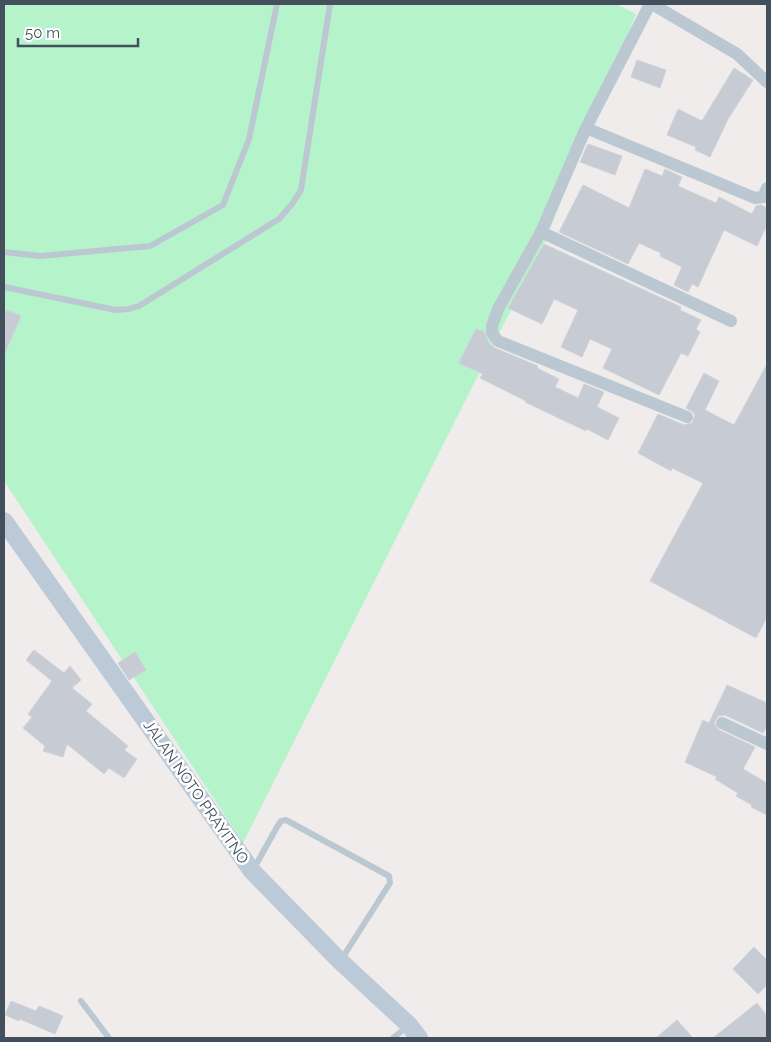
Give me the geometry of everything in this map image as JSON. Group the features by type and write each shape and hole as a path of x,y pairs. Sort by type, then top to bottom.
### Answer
{"street":[{"path":"687,417 495,338 492,333 492,326 498,309 540,232 586,128 651,4 737,54 767,82"},
{"path":"586,128 755,198 763,197 767,188"},
{"path":"540,232 731,321"},
{"name":"JALAN NOTO PRAYITNO","path":"4,521 252,871 340,961 414,1032"},
{"path":"722,723 766,740"}],"lane":[{"path":"4,252 40,256 150,246 223,205 249,139 277,4"},
{"path":"4,287 116,310 129,309 139,306 279,218 292,204 301,190 330,4"},
{"path":"252,871 281,821 286,820 389,876 390,883 340,961"},
{"path":"80,1001 109,1038"},
{"path":"393,1038 414,1032"}],"green space":[{"path":"4,4 616,4 636,14 544,244 243,843 4,481"}],"building":[{"path":"637,60 666,70 660,88 631,77"},
{"path":"734,68 753,80 728,119 710,157 695,150 696,147 667,135 678,109 702,121"},
{"path":"588,144 622,156 615,175 580,162"},
{"path":"645,169 662,176 665,169 682,177 678,186 716,203 719,197 752,214 756,206 761,205 767,208 767,225 757,246 724,230 698,287 692,284 688,292 674,285 682,267 660,256 661,253 639,243 628,264 559,232 583,185 629,208"},
{"path":"544,244 681,307 680,310 701,320 696,329 700,332 688,356 681,353 659,395 603,368 612,349 590,339 582,357 561,347 578,310 554,299 542,324 508,308"},
{"path":"7,310 21,316 4,355 4,317"},
{"path":"476,329 484,332 489,344 495,348 538,366 537,368 559,379 555,387 578,398 584,384 604,392 597,407 619,418 608,440 525,402 480,378 483,374 459,363"},
{"path":"767,364 767,617 756,638 650,581 703,483 672,468 671,471 638,453 658,414 684,425 692,423 695,415 686,408 704,373 719,381 705,410 734,425"},
{"path":"34,650 64,673 70,666 81,680 72,688 92,704 86,711 128,746 124,750 137,759 124,778 109,768 104,774 67,744 63,757 43,751 45,746 23,728 32,717 28,714 52,681 26,660"},
{"path":"135,652 146,670 129,680 118,663"},
{"path":"727,685 767,703 767,726 763,733 725,715 718,716 714,723 719,730 755,747 743,769 767,783 767,815 751,807 752,805 736,796 738,793 715,779 717,777 685,762 703,720 709,723"},
{"path":"754,947 767,960 767,985 758,994 733,969"},
{"path":"11,1001 36,1011 39,1006 63,1016 55,1034 20,1019 19,1021 5,1015"},
{"path":"757,1003 767,1016 767,1038 713,1038"},
{"path":"677,1020 693,1038 656,1038"}]}
